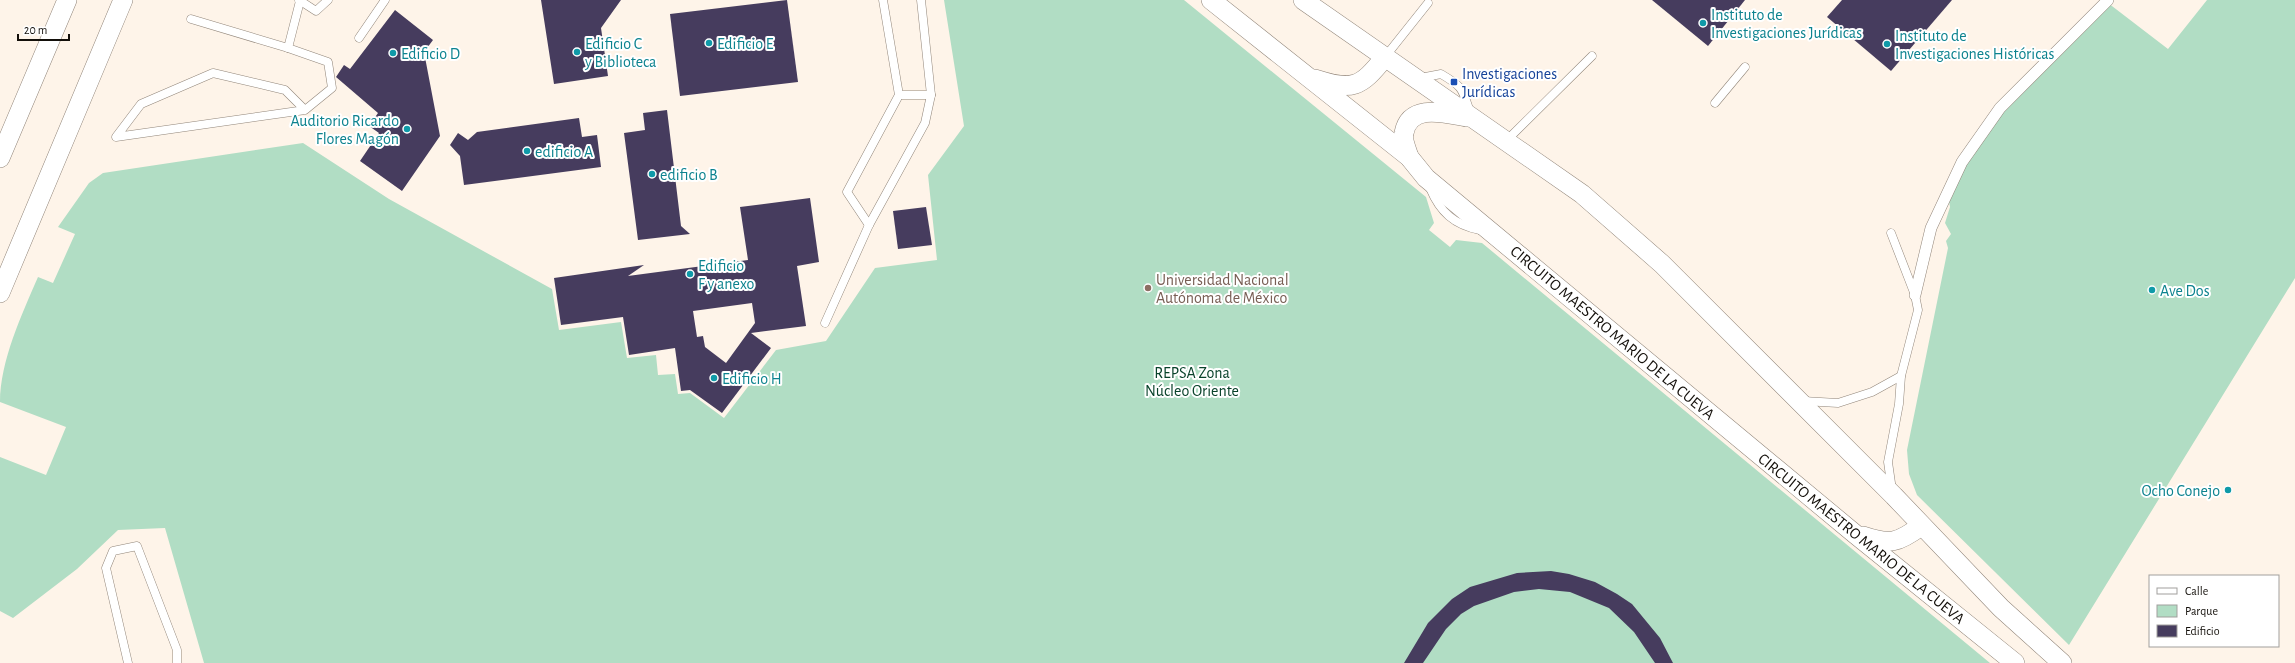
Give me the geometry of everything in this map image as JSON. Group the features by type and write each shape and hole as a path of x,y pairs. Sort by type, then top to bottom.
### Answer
{"street":[{"path":"0,158 5,132 67,0"},
{"path":"0,293 8,256 123,0"},
{"name":"CIRCUITO MAESTRO MARIO DE LA CUEVA","path":"1212,0 1409,157 1426,178 1856,534 2015,663"},
{"path":"1303,0 1582,194 1662,264 1796,401 1894,496 1921,526 2002,608 2062,663"},
{"path":"1915,295 1932,228 1962,162 2000,108 2108,0"},
{"path":"1306,76 1346,86 1361,83 1385,57"},
{"path":"1409,157 1404,134 1409,123 1418,114 1432,111 1473,118"},
{"path":"1856,534 1883,542 1894,542 1908,536 1921,526"}],"lane":[{"path":"288,48 300,0 316,11 328,0"},
{"path":"359,38 385,0"},
{"path":"869,225 847,192 899,95 883,0"},
{"path":"825,323 869,225 925,123 931,95 921,0"},
{"path":"1385,57 1428,3"},
{"path":"191,19 288,48 328,62 332,88 305,110 116,137 141,104 213,73 285,90 305,110"},
{"path":"1506,142 1592,56"},
{"path":"1715,102 1745,67"},
{"path":"899,95 931,95"},
{"path":"1891,233 1915,295 1918,310 1901,376 1899,404 1888,462 1894,496"},
{"path":"1796,401 1838,402 1872,392 1901,376"},
{"path":"128,663 106,568 113,551 137,546 178,650 177,663"}],"green space":[{"name":"REPSA Zona Núcleo Oriente","path":"944,0 1184,0 1426,197 1434,223 1429,230 1450,247 1456,240 1482,243 1990,663 204,663 165,528 118,530 77,569 13,618 0,611 0,457 46,475 66,427 0,402 4,370 13,338 38,277 53,283 75,234 58,227 89,183 103,173 303,143 389,199 552,289 559,330 621,322 627,358 656,355 658,375 675,374 678,394 690,393 724,418 776,350 826,341 875,268 937,260 928,175 964,126"},
{"path":"2207,0 2295,0 2295,278 2069,645 1917,495 1909,474 1907,450 1948,248 1946,241 1951,234 1945,223 1950,207 1949,201 1964,169 2002,109 2108,3 2168,49"}],"building":[{"name":"Edificio C y Biblioteca","path":"541,0 621,0 601,28 608,76 554,84"},
{"name":"Edificio E","path":"787,0 798,82 680,96 670,14"},
{"name":"Instituto de Investigaciones Jurídicas","path":"1652,0 1745,0 1708,46"},
{"name":"Instituto de Investigaciones Históricas","path":"1842,0 1952,0 1891,71 1827,17"},
{"path":"395,10 433,40 424,52 440,136 402,191 360,161 379,133 369,126 378,113 336,77 344,65 350,69"},
{"name":"edificio B","path":"667,110 681,226 690,234 638,240 624,133 645,130 643,113"},
{"name":"edificio A","path":"579,118 582,137 597,135 601,167 464,185 460,156 450,145 458,133 468,140 477,132"},
{"name":"Edificio F y anexo","path":"810,198 819,262 797,266 806,326 751,333 771,348 722,413 690,390 681,391 675,348 629,355 623,317 561,325 554,278 644,265 628,276 748,260 740,207","holes":["752,303 755,323 726,363 705,347 703,336 697,337 693,311"]},
{"path":"926,207 932,245 898,249 893,211"},
{"path":"1551,571 1569,574 1595,582 1632,604 1660,638 1673,663 1655,663 1634,632 1609,608 1570,592 1539,589 1514,592 1474,606 1461,614 1446,629 1423,663 1404,663 1428,623 1452,599 1470,587 1517,573"}],"place":[{"name":"Instituto de Investigaciones Jurídicas","path":"1703,23"},
{"name":"Edificio E","path":"709,43"},
{"name":"Instituto de Investigaciones Históricas","path":"1887,44"},
{"name":"Edificio C y Biblioteca","path":"577,52"},
{"name":"Edificio D","path":"393,53"},
{"name":"Investigaciones Jurídicas","path":"1454,82"},
{"name":"Auditorio Ricardo Flores Magón","path":"407,129"},
{"name":"edificio A","path":"527,151"},
{"name":"edificio B","path":"652,174"},
{"name":"Edificio F y anexo","path":"690,274"},
{"name":"Universidad Nacional Autónoma de México","path":"1148,288"},
{"name":"Ave Dos","path":"2152,290"},
{"name":"Edificio H","path":"714,378"},
{"name":"Ocho Conejo","path":"2228,490"}]}
